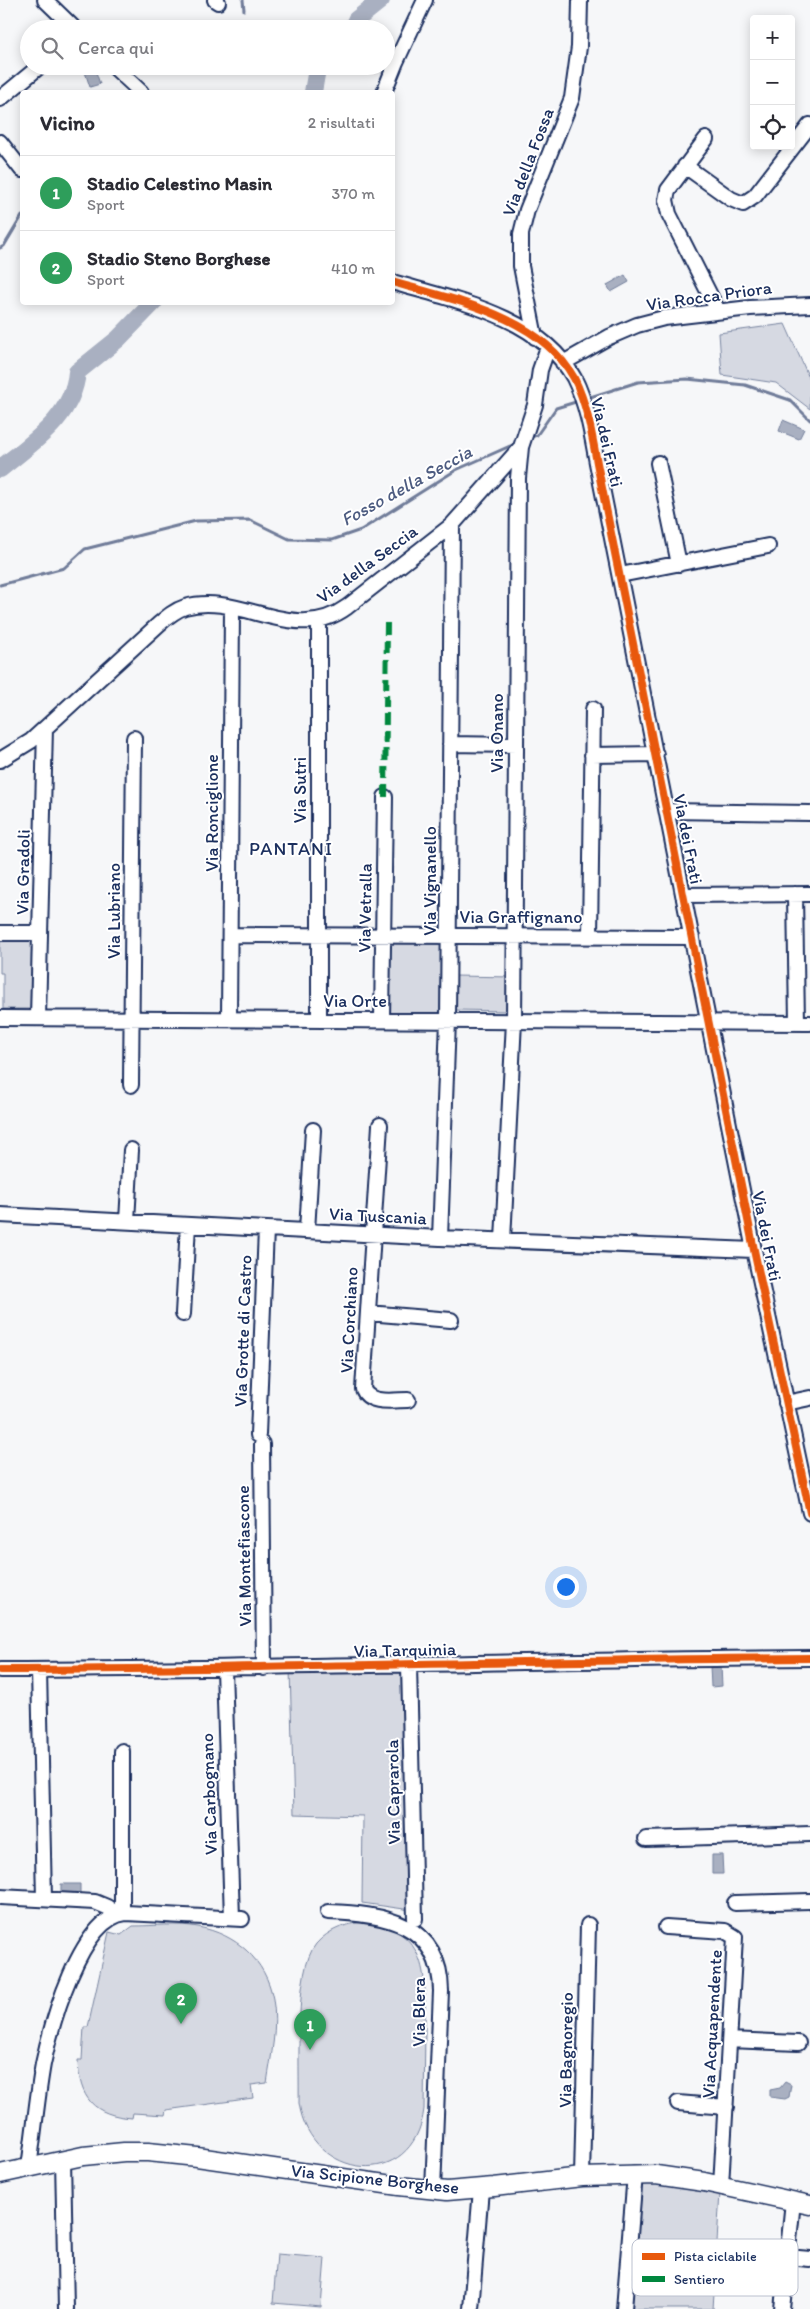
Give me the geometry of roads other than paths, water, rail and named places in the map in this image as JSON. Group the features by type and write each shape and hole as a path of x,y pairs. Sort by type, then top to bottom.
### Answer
{"main road":[{"name":"Via Scipione Borghese","path":"0,2174 64,2159 124,2152 164,2153 433,2190 481,2189 582,2177 635,2174 672,2176 801,2203"}],"street":[{"path":"45,0 66,20"},
{"path":"395,65 425,0"},
{"name":"Via della Fossa","path":"535,336 521,266 521,234 527,210 572,98 579,47 580,0"},
{"path":"0,99 29,75"},
{"path":"123,75 139,90"},
{"path":"385,90 391,75"},
{"path":"685,166 731,200 743,204 755,196 810,125"},
{"path":"706,139 668,190 666,206 718,311"},
{"path":"0,142 20,167"},
{"name":"Via dei Frati","path":"395,283 484,311 514,324 535,336 548,347 574,379 586,411 754,1250 810,1513"},
{"name":"Via Rocca Priora","path":"563,364 604,340 637,326 672,317 718,311 810,305"},
{"name":"Via della Seccia","path":"0,760 27,744 173,613 184,607 196,605 232,608 288,620 319,620 333,616 347,607 452,524 522,446 536,401 540,370 548,347"},
{"name":"Via Onano","path":"503,1240 514,1021 518,478 522,446"},
{"path":"658,463 679,564"},
{"name":"Via Vignanello","path":"440,1238 448,1020 452,524"},
{"path":"620,576 768,546"},
{"name":"Via Ronciglione","path":"229,1019 232,608"},
{"name":"Via Sutri","path":"318,1020 319,620"},
{"path":"590,936 593,709"},
{"name":"Via Gradoli","path":"38,1018 45,728"},
{"name":"Via Lubriano","path":"132,1084 134,738"},
{"path":"450,744 516,745"},
{"path":"592,755 656,754"},
{"name":"Via Vetralla","path":"382,1020 385,797"},
{"path":"667,811 810,814"},
{"path":"795,894 804,1023"},
{"path":"684,895 810,894"},
{"path":"0,933 40,933"},
{"name":"Via Graffignano","path":"230,935 692,937"},
{"name":"Via Orte","path":"0,1018 804,1023"},
{"name":"Via Corchiano","path":"380,1126 364,1391 366,1395 374,1399 408,1400"},
{"path":"307,1231 313,1130"},
{"path":"127,1222 131,1150"},
{"name":"Via Tuscania","path":"0,1215 440,1238 754,1250"},
{"path":"183,1314 188,1225"},
{"name":"Via Grotte di Castro","path":"260,1440 266,1229"},
{"path":"368,1314 451,1320"},
{"path":"786,1403 810,1398"},
{"name":"Via Montefiascone","path":"260,1440 264,1668"},
{"name":"Via Tarquinia","path":"0,1670 224,1669 564,1660 810,1658"},
{"name":"Via Caprarola","path":"409,1665 415,1919"},
{"name":"Via Carbognano","path":"120,1914 237,1918 224,1669"},
{"path":"39,1670 44,1899"},
{"path":"120,1914 122,1752"},
{"path":"646,1839 810,1834"},
{"path":"0,1897 95,1902 120,1914"},
{"path":"735,1902 810,1901"},
{"name":"Via Blera","path":"328,1912 371,1915 395,1921 418,1935 431,1950 435,1959 440,1991 433,2190"},
{"path":"29,2167 43,2064 62,1998 86,1945 100,1926 120,1914"},
{"name":"Via Bagnoregio","path":"582,2177 588,1925"},
{"name":"Via Acquapendente","path":"666,1927 726,1930 735,1937 721,2186"},
{"path":"730,2040 798,2043"},
{"path":"678,2103 726,2107"},
{"path":"64,2159 66,2309"},
{"path":"624,2309 635,2174"},
{"path":"472,2309 481,2189"},
{"path":"792,2239 801,2203"},
{"path":"782,2309 783,2296"}],"water":[{"path":"86,75 97,75 100,84 90,87"},
{"path":"625,275 629,282 611,292 607,285"},
{"path":"783,420 804,429 799,439 779,431"},
{"path":"710,1666 721,1666 722,1686 711,1687"},
{"path":"712,1855 722,1855 723,1874 712,1874"},
{"path":"61,1884 80,1884 80,1895 61,1895"},
{"path":"785,2082 791,2085 789,2097 785,2099 770,2097 770,2090 780,2088"}],"waterway":[{"path":"243,0 244,10"},
{"path":"356,20 381,0"},
{"path":"313,90 316,75"},
{"path":"0,248 4,246 20,219"},
{"path":"0,469 38,438 60,415 74,388 77,372 118,339 151,305"},
{"name":"Fosso della Seccia","path":"587,398 638,382 687,379 745,385 790,400 810,420"},
{"name":"Fosso della Seccia","path":"528,438 537,435 556,408 579,401"},
{"name":"Fosso della Seccia","path":"0,585 64,568 85,549 196,521 250,520 289,539 332,540 361,530 456,470 517,443"}],"place":[{"name":"Stadio Steno Borghese","path":"181,2024"},
{"name":"Stadio Celestino Masin","path":"310,2050"}],"district":[{"name":"PANTANI","path":"291,848"}]}
